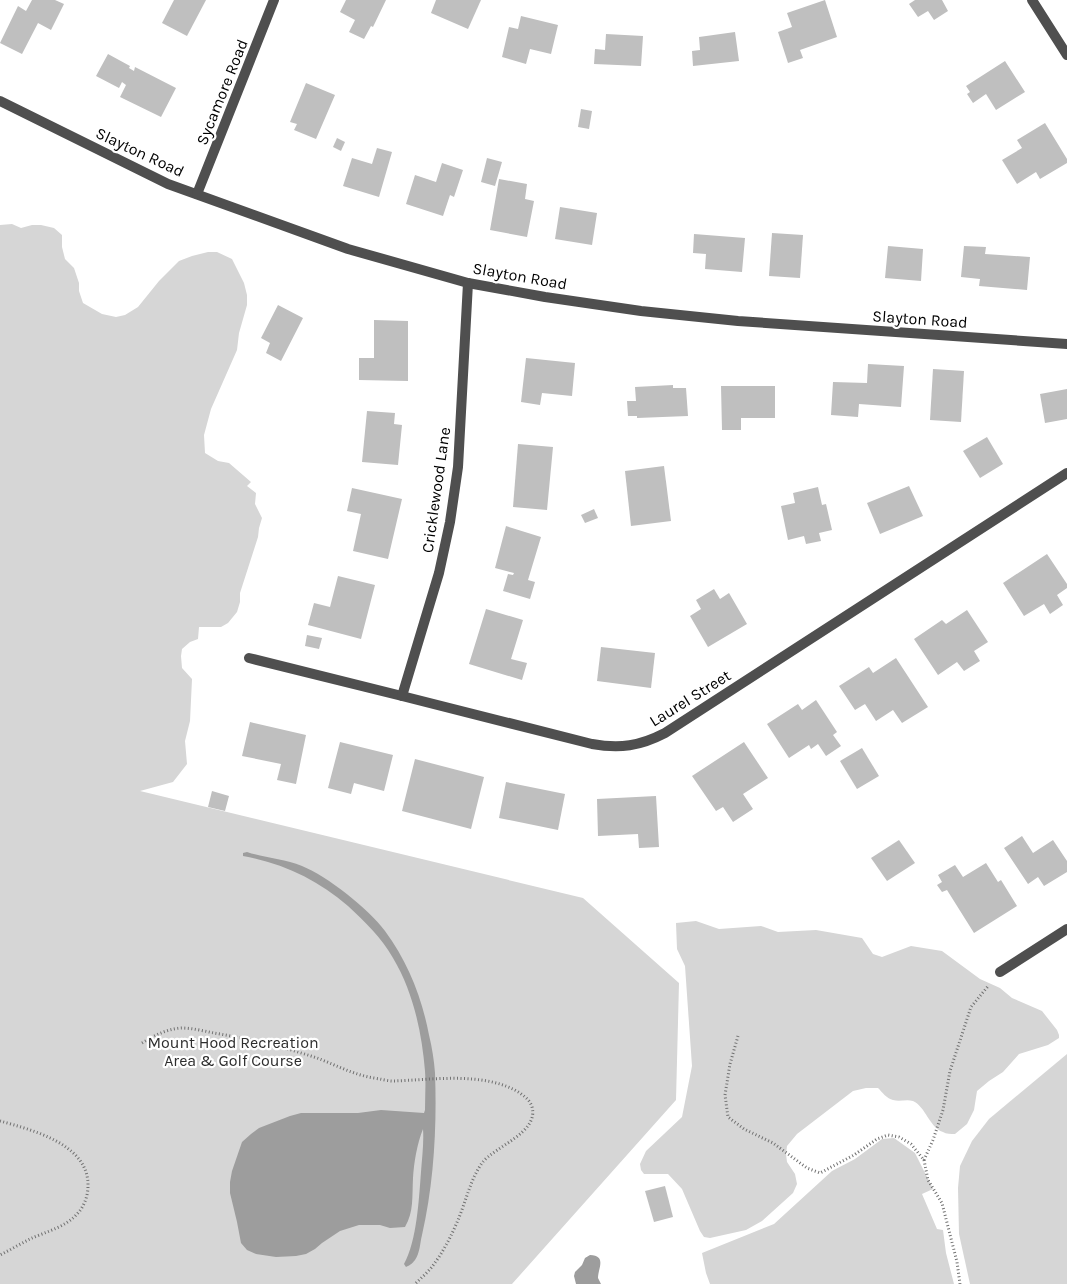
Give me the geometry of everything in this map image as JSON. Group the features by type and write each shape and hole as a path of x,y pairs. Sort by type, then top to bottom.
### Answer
{"street":[{"name":"Sycamore Road","path":"197,194 274,0"},
{"path":"1032,0 1067,55"},
{"name":"Slayton Road","path":"0,101 168,184 348,249 468,283 612,307 728,320 1067,344"},
{"name":"Cricklewood Lane","path":"402,696 439,573 450,522 458,467 468,283"},
{"name":"Laurel Street","path":"249,658 592,744 620,747 639,744 665,732 1067,473"},
{"path":"1000,972 1067,928"}],"path":[{"path":"924,1160 943,1110 950,1071 971,1007 1000,972"},
{"path":"142,1043 161,1032 180,1028 204,1031 277,1046 370,1077 391,1081 443,1078 482,1081 498,1084 516,1091 527,1098 532,1108 532,1121 525,1129 485,1159 472,1180 460,1217 447,1244 431,1268 415,1284"},
{"path":"738,1036 730,1064 725,1095 728,1117 744,1129 773,1144 807,1168 820,1173 854,1156 876,1139 888,1135 899,1137 911,1144 924,1160 928,1180 942,1203 958,1262 960,1284"},
{"path":"0,1121 39,1133 70,1150 82,1163 86,1172 88,1187 82,1208 68,1222 31,1238 0,1255"}],"green space":[{"name":"Mount Hood Recreation Area & Golf Course","path":"12,224 21,228 41,225 54,228 62,235 65,259 74,268 83,303 102,314 116,317 125,315 138,307 159,281 179,261 208,252 217,252 232,259 244,283 247,295 247,305 239,333 237,350 211,409 204,435 205,453 218,461 229,463 251,482 247,486 256,493 255,504 262,518 258,537 240,593 237,612 228,623 221,627 199,627 198,639 190,642 182,649 182,668 192,679 190,721 185,741 187,764 173,782 140,791 583,898 679,983 676,1100 512,1284 0,1284 0,225"},
{"path":"696,921 719,929 761,926 778,932 816,930 862,938 873,954 882,957 911,946 942,951 980,979 1000,988 1012,998 1042,1011 1057,1030 1059,1038 1048,1045 1019,1054 1003,1072 977,1091 974,1110 967,1124 955,1134 946,1133 934,1126 921,1108 913,1101 896,1101 885,1095 878,1088 853,1091 797,1134 787,1146 787,1162 795,1174 797,1184 793,1193 762,1221 746,1230 710,1238 704,1237 682,1189 668,1174 644,1174 640,1164 646,1151 682,1117 692,1066 685,966 677,949 676,923"},
{"path":"1067,1054 1067,1284 970,1284 959,1234 958,1188 960,1166 972,1141 989,1119"},
{"path":"894,1138 915,1153 933,1189 922,1194 937,1229 943,1230 946,1253 954,1284 710,1284 702,1253 774,1224 832,1171 855,1159 882,1139"}],"shaded area":[{"path":"247,852 302,866 323,877 347,894 369,913 385,931 401,955 418,994 432,1049 436,1113 432,1175 426,1215 418,1254 415,1260 406,1267 404,1264 412,1244 417,1219 423,1129 415,1159 411,1210 405,1227 390,1228 380,1225 359,1225 340,1231 315,1249 306,1254 296,1256 276,1257 256,1254 247,1250 241,1243 230,1193 230,1182 242,1142 259,1128 301,1113 358,1113 381,1110 424,1113 425,1110 424,1057 419,1027 406,984 389,951 367,924 325,888 286,868 243,856 243,853"},
{"path":"590,1255 600,1260 598,1278 601,1284 576,1284 575,1272 582,1265 585,1258"}],"building":[{"path":"32,0 55,0 64,4 51,30 38,23 22,54 0,43 18,6 26,11"},
{"path":"174,0 206,0 187,36 162,23"},
{"path":"346,0 386,0 373,27 371,26 364,39 349,32 355,20 340,12"},
{"path":"436,0 481,0 468,29 431,13"},
{"path":"825,0 837,37 800,50 803,58 788,63 778,32 792,27 787,13"},
{"path":"915,0 942,0 948,11 934,20 928,11 918,17 909,4"},
{"path":"521,16 558,25 551,54 530,49 526,64 502,57 509,27 518,29"},
{"path":"735,32 739,61 693,66 692,51 700,50 699,37"},
{"path":"606,34 643,36 641,66 594,64 595,49 605,50"},
{"path":"108,54 130,66 129,68 134,71 135,67 176,88 161,117 120,97 126,85 122,82 119,88 96,76"},
{"path":"1005,61 1025,92 996,110 986,94 973,103 967,94 970,92 966,86"},
{"path":"306,83 335,95 316,139 294,130 297,124 290,122"},
{"path":"581,109 592,111 589,129 578,127"},
{"path":"1045,123 1067,159 1067,163 1040,179 1036,172 1017,184 1002,160 1022,148 1017,140"},
{"path":"337,138 345,142 341,151 333,147"},
{"path":"377,148 392,152 379,197 343,186 352,158 372,164"},
{"path":"487,158 502,162 495,186 481,182"},
{"path":"442,163 463,170 454,197 450,195 443,216 406,204 415,175 436,182"},
{"path":"499,179 527,184 525,199 534,201 527,237 490,230"},
{"path":"560,207 597,213 592,245 555,239"},
{"path":"772,233 803,235 800,278 769,276"},
{"path":"694,234 745,238 742,272 705,269 706,254 693,253"},
{"path":"888,246 923,249 921,281 885,278"},
{"path":"964,246 986,247 985,254 1030,257 1027,290 979,286 980,279 961,277"},
{"path":"278,305 303,318 281,361 266,353 270,343 261,338"},
{"path":"374,320 408,321 408,381 359,380 359,358 374,358"},
{"path":"526,358 575,363 572,396 542,393 540,405 521,402"},
{"path":"868,364 904,366 901,407 859,404 858,417 831,415 833,382 867,383"},
{"path":"933,369 964,371 961,422 930,420"},
{"path":"673,385 673,388 686,388 688,416 637,418 637,416 628,416 627,401 636,401 635,387"},
{"path":"721,386 775,386 775,418 741,418 741,430 722,430"},
{"path":"1067,389 1067,419 1045,423 1040,394"},
{"path":"367,411 395,413 394,424 402,425 398,465 362,462"},
{"path":"987,437 1003,464 980,478 963,451"},
{"path":"518,444 553,447 547,510 513,507"},
{"path":"664,466 671,521 631,526 625,471"},
{"path":"909,486 923,516 880,534 867,503"},
{"path":"818,487 822,505 826,504 832,530 819,533 821,541 806,544 804,536 788,540 781,506 795,503 793,493"},
{"path":"352,488 402,499 388,559 353,551 361,514 347,511"},
{"path":"594,509 598,518 585,523 581,515"},
{"path":"506,526 541,537 528,580 535,582 530,599 503,591 508,574 513,575 514,573 495,568"},
{"path":"1047,554 1067,584 1067,588 1057,595 1063,605 1050,614 1044,604 1024,616 1003,583"},
{"path":"338,576 375,585 361,639 308,625 314,603 330,607"},
{"path":"714,589 720,599 729,593 747,624 708,647 690,616 701,609 696,600"},
{"path":"486,609 523,620 511,659 527,663 522,680 469,664"},
{"path":"967,610 988,642 974,651 980,661 964,671 957,662 938,675 914,639 942,620 946,624"},
{"path":"307,635 322,638 319,649 305,646"},
{"path":"601,647 655,653 651,688 597,681"},
{"path":"896,658 928,707 902,723 893,710 876,721 865,704 855,710 839,686 869,667 873,673"},
{"path":"816,700 837,732 833,735 841,746 826,756 818,744 811,749 809,745 789,758 767,724 798,704 802,710"},
{"path":"250,722 306,735 296,784 277,780 281,764 242,756"},
{"path":"340,742 393,755 384,791 354,783 351,794 328,788"},
{"path":"744,742 768,778 743,794 753,809 733,822 723,807 716,811 692,776"},
{"path":"862,748 879,776 857,789 840,761"},
{"path":"415,759 484,777 471,829 402,811"},
{"path":"506,782 565,794 558,830 499,818"},
{"path":"212,791 229,796 225,811 208,807"},
{"path":"656,796 659,847 639,848 638,834 598,836 597,799"},
{"path":"1022,836 1033,853 1053,840 1067,861 1067,872 1044,886 1038,877 1028,884 1004,848"},
{"path":"899,840 915,863 887,881 871,858"},
{"path":"986,863 998,882 1001,880 1017,906 974,933 947,890 942,892 937,885 942,882 938,875 955,865 963,877"},
{"path":"665,1186 673,1217 654,1222 645,1191"}]}
